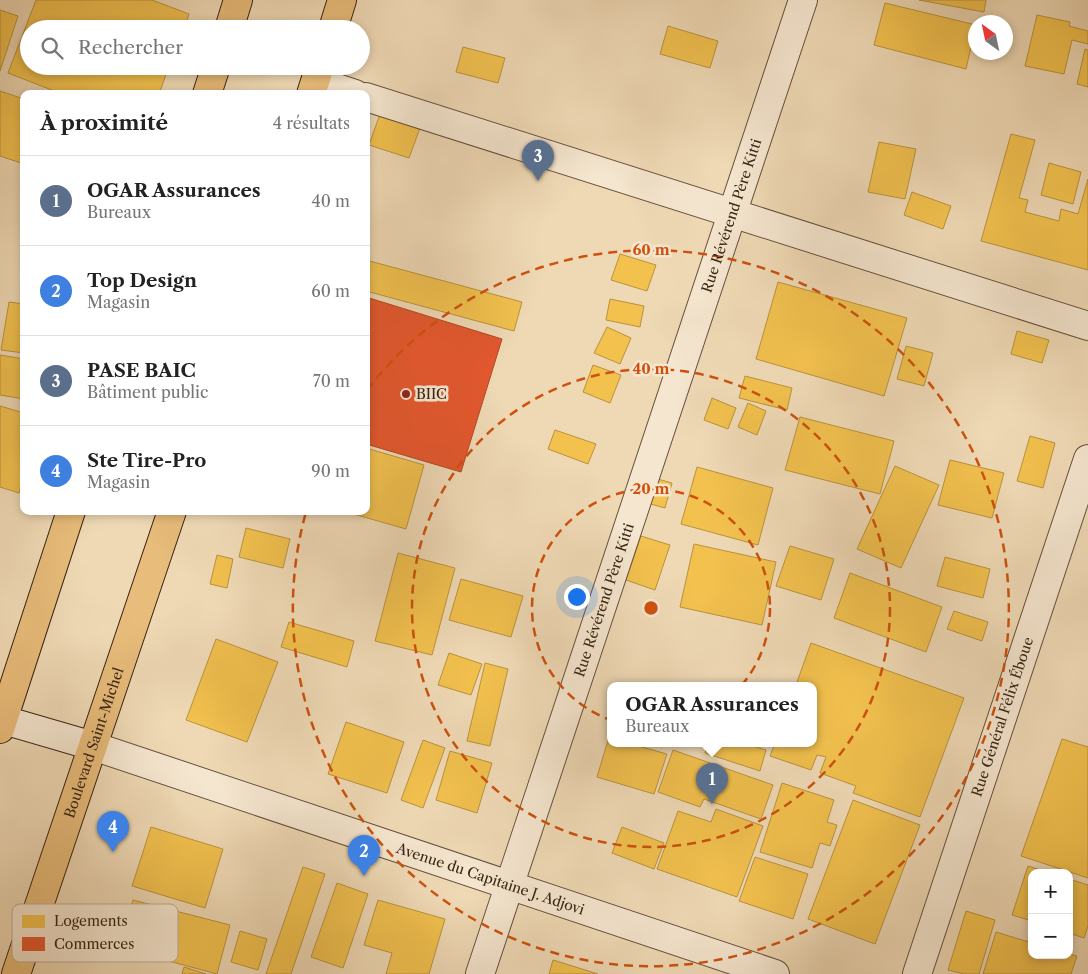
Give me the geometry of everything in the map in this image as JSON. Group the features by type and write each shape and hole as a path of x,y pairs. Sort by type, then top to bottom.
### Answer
{"main road":[{"path":"232,20 238,0"},
{"path":"336,20 342,0"},
{"path":"209,90 213,75"},
{"path":"1,722 70,515"},
{"name":"Boulevard Saint-Michel","path":"40,904 171,515"},
{"name":"Boulevard Saint-Michel","path":"16,974 20,962"}],"street":[{"name":"Rue Révérend Père Kitti","path":"480,974 803,0"},
{"path":"316,80 344,90"},
{"path":"370,98 1088,326"},
{"name":"Rue Général Félix Éboue","path":"917,974 1088,459"},
{"name":"Avenue du Capitaine J. Adjovi","path":"1,722 93,746 775,974"}],"building: Logements":[{"path":"36,0 152,0 189,14 187,20 28,20"},
{"path":"919,0 986,0 984,12"},
{"path":"885,3 968,23 968,60 966,69 874,45"},
{"path":"0,10 18,16 0,71"},
{"path":"1037,15 1070,22 1069,26 1088,31 1088,44 1072,40 1064,74 1025,66"},
{"path":"668,26 718,41 710,68 660,54"},
{"path":"20,42 20,75 166,75 160,90 52,90 8,73"},
{"path":"463,47 505,58 498,83 456,72"},
{"path":"1085,49 1088,50 1088,87 1077,84"},
{"path":"0,91 20,98 20,163 0,156"},
{"path":"380,114 420,128 409,158 370,145"},
{"path":"1011,134 1035,140 1019,198 1028,200 1025,212 1059,221 1061,209 1078,214 1088,179 1088,270 981,241"},
{"path":"879,142 916,149 905,199 868,192"},
{"path":"1049,163 1081,172 1073,204 1041,195"},
{"path":"912,192 951,206 943,229 904,215"},
{"path":"620,254 656,265 647,291 611,280"},
{"path":"370,261 522,302 514,331 370,292"},
{"path":"778,282 907,318 884,396 756,359"},
{"path":"610,299 644,306 640,327 606,320"},
{"path":"9,302 20,303 20,352 1,350"},
{"path":"607,327 631,338 620,364 594,353"},
{"path":"1017,331 1049,340 1042,363 1011,354"},
{"path":"906,346 933,353 924,386 897,379"},
{"path":"0,355 20,358 20,398 0,395"},
{"path":"593,365 621,375 610,403 583,392"},
{"path":"745,376 792,388 787,410 739,398"},
{"path":"712,398 736,408 728,429 704,420"},
{"path":"748,403 766,411 757,435 738,427"},
{"path":"0,406 20,412 20,490 19,493 0,487"},
{"path":"800,417 894,441 880,494 785,470"},
{"path":"555,430 596,444 588,464 548,449"},
{"path":"1030,436 1055,443 1043,488 1017,481"},
{"path":"370,449 424,465 406,529 357,515 370,515"},
{"path":"950,460 1004,473 992,518 938,505"},
{"path":"895,466 939,485 901,568 857,549"},
{"path":"697,467 773,488 758,545 681,524"},
{"path":"654,478 672,483 665,508 647,503"},
{"path":"246,528 290,539 283,568 239,557"},
{"path":"641,536 670,545 655,590 626,580"},
{"path":"694,544 776,562 762,625 680,607"},
{"path":"790,546 834,559 821,600 776,586"},
{"path":"398,553 455,568 432,655 375,641"},
{"path":"217,555 233,559 227,588 210,584"},
{"path":"945,557 990,569 983,598 937,586"},
{"path":"850,573 942,607 926,652 834,618"},
{"path":"461,579 523,596 511,637 449,620"},
{"path":"954,611 988,622 982,641 947,629"},
{"path":"289,622 354,641 347,667 281,647"},
{"path":"216,639 278,662 247,742 186,720"},
{"path":"811,643 964,698 920,817 853,793 856,786 820,773 826,757 817,755 811,770 770,756 773,747 817,747 817,682 797,682"},
{"path":"449,653 482,664 471,695 438,685"},
{"path":"485,663 508,669 490,746 467,741"},
{"path":"346,722 404,742 387,793 328,774"},
{"path":"1062,739 1088,747 1088,878 1073,873 1073,869 1061,869 1021,856"},
{"path":"423,740 445,748 423,808 401,800"},
{"path":"607,744 607,747 642,747 667,754 654,794 597,777"},
{"path":"707,747 756,747 766,750 760,771 705,753"},
{"path":"673,750 773,785 761,819 704,799 700,807 658,792"},
{"path":"450,751 492,763 477,813 436,800"},
{"path":"782,783 834,800 827,822 837,825 830,846 820,843 812,868 760,852"},
{"path":"853,800 920,825 875,944 808,919"},
{"path":"716,809 763,826 737,897 657,869 678,811 711,822"},
{"path":"151,827 223,849 205,908 132,886"},
{"path":"622,827 664,843 654,869 612,853"},
{"path":"755,857 808,874 793,919 739,901"},
{"path":"1028,866 1037,869 1028,869 1028,920 1012,915"},
{"path":"303,867 325,874 291,974 266,974"},
{"path":"1073,880 1088,885 1088,926 1084,938 1073,934"},
{"path":"337,883 368,894 343,968 311,957"},
{"path":"133,900 149,904 132,904"},
{"path":"378,900 445,919 429,974 386,974 392,953 364,945"},
{"path":"966,911 995,920 979,974 964,974 948,970"},
{"path":"178,912 230,925 217,974 172,962 178,962"},
{"path":"240,931 267,939 258,970 231,962"},
{"path":"996,932 1028,942 1028,959 1073,959 1073,955 1077,956 1071,974 983,974"},
{"path":"553,960 598,974 549,974"},
{"path":"184,967 206,974 182,974"}],"building: Commerces":[{"path":"370,298 502,339 461,472 370,445"}],"place":[{"name":"PASE BAIC","path":"538,181"},
{"name":"BIIC","path":"406,394"},
{"name":"OGAR Assurances","path":"712,804"},
{"name":"Ste Tire-Pro","path":"113,852"},
{"name":"Top Design","path":"364,876"}]}
